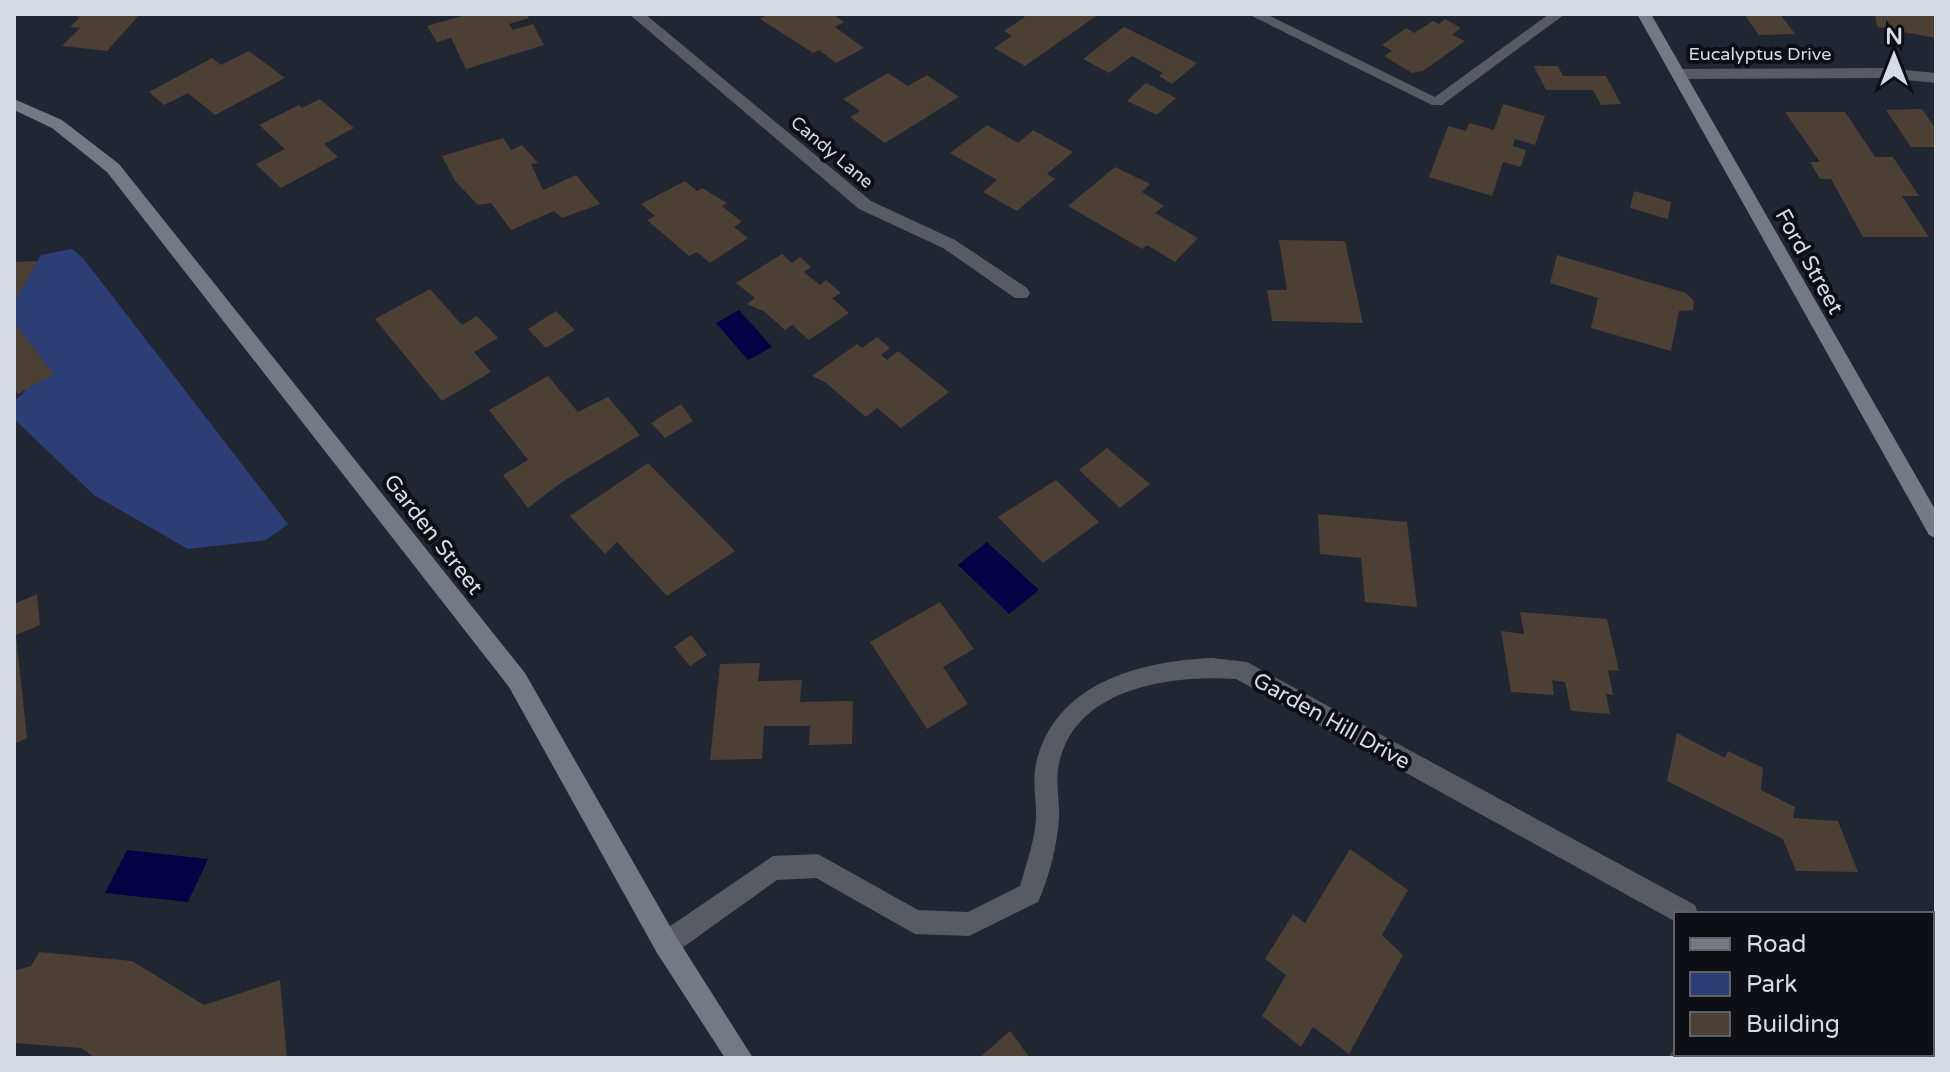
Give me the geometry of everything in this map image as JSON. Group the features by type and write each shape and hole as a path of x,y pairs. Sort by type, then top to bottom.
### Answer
{"street":[{"name":"Candy Lane","path":"636,14 865,205 949,244 1021,293"},
{"path":"1255,14 1437,102 1558,14"},
{"name":"Ford Street","path":"1644,14 1936,529"},
{"name":"Eucalyptus Drive","path":"1679,74 1885,73 1936,78"},
{"name":"Garden Street","path":"14,104 57,124 113,168 365,483 517,680 666,944 740,1058"},
{"name":"Garden Hill Drive","path":"666,944 773,868 818,866 915,922 969,924 1030,894 1047,824 1048,761 1069,715 1114,687 1161,670 1207,665 1239,669 1682,912"}],"green space":[{"path":"72,249 83,258 288,524 266,540 188,549 94,495 14,419 14,402 28,388 53,374 14,323 14,302 41,255"}],"shaded area":[{"path":"739,310 772,347 748,360 716,323"},
{"path":"987,542 1039,590 1009,614 958,565"},
{"path":"127,850 208,859 188,902 105,893"}],"building":[{"path":"70,14 140,14 107,51 62,46 80,28 70,27 80,17"},
{"path":"469,14 527,14 529,18 509,24 513,30 533,24 544,45 466,69 451,38 437,42 427,26"},
{"path":"769,14 833,14 844,22 835,27 864,48 836,63 819,50 813,53 760,19"},
{"path":"1019,14 1099,14 1025,66 994,48 1012,36 1004,31 1025,17"},
{"path":"1744,14 1780,14 1795,34 1759,35"},
{"path":"1875,14 1936,16 1936,38 1877,27"},
{"path":"1445,19 1461,28 1452,35 1465,41 1423,71 1412,73 1384,56 1392,51 1382,45 1406,28 1414,33 1433,21 1439,24"},
{"path":"1124,27 1197,63 1172,84 1159,76 1163,73 1132,56 1109,73 1083,59"},
{"path":"249,51 285,78 215,115 188,93 164,105 149,92 212,58 221,65"},
{"path":"1534,66 1558,66 1563,76 1606,76 1621,104 1601,105 1593,90 1546,90"},
{"path":"888,73 908,86 927,75 959,97 885,143 850,117 860,111 843,99"},
{"path":"1146,83 1176,98 1157,115 1127,101"},
{"path":"320,99 354,128 324,144 338,157 281,188 256,164 285,149 259,125 299,105 302,108"},
{"path":"1503,104 1545,116 1535,145 1515,139 1513,146 1526,150 1521,167 1503,162 1492,196 1429,177 1448,126 1466,131 1469,123 1494,130"},
{"path":"1922,109 1936,129 1936,147 1911,147 1886,110"},
{"path":"1785,112 1845,112 1875,157 1893,157 1919,196 1902,196 1929,237 1863,237 1831,179 1820,179 1810,162 1820,162"},
{"path":"987,125 1018,143 1033,130 1073,152 1047,174 1055,179 1017,211 983,192 997,180 950,153"},
{"path":"503,138 511,150 522,145 538,163 531,164 543,190 576,175 600,204 562,218 554,211 511,230 491,203 478,205 455,181 442,156"},
{"path":"1115,167 1150,184 1142,192 1164,206 1155,213 1198,238 1175,262 1147,245 1142,249 1068,206"},
{"path":"685,181 697,191 702,188 727,203 722,206 742,222 734,227 748,238 710,263 697,252 689,256 647,220 655,216 641,204"},
{"path":"1634,191 1671,202 1668,219 1630,208"},
{"path":"1279,240 1345,241 1363,323 1272,321 1267,290 1287,290"},
{"path":"782,254 792,263 800,257 811,267 804,272 820,285 826,280 841,293 832,298 849,313 809,340 792,325 785,330 765,312 747,304 755,298 736,283"},
{"path":"1557,255 1686,293 1694,301 1693,310 1679,311 1671,351 1591,328 1598,298 1550,283"},
{"path":"38,261 14,302 14,262"},
{"path":"430,289 462,325 477,316 498,338 474,352 491,372 442,401 375,319"},
{"path":"556,311 575,330 546,348 528,329"},
{"path":"14,323 54,374 18,394 14,389"},
{"path":"877,337 890,348 881,355 887,360 898,351 949,392 901,428 877,408 866,417 825,382 812,376 857,344 862,348"},
{"path":"548,376 578,412 608,397 640,435 562,482 528,508 503,475 528,460 489,410"},
{"path":"681,404 693,421 665,438 651,423"},
{"path":"1107,448 1150,484 1120,508 1079,470"},
{"path":"648,463 735,551 667,596 617,542 605,554 570,516"},
{"path":"1056,480 1099,522 1043,563 998,517"},
{"path":"1318,514 1407,522 1417,607 1365,602 1361,558 1320,554"},
{"path":"37,594 40,625 16,635 27,738 14,744 14,604"},
{"path":"940,602 974,649 943,667 968,704 927,729 870,642"},
{"path":"1520,612 1607,619 1619,671 1608,670 1613,695 1606,694 1610,714 1571,711 1565,682 1552,680 1554,695 1511,692 1501,631 1524,634"},
{"path":"691,635 707,655 690,666 674,647"},
{"path":"760,663 758,681 802,680 800,702 853,701 852,744 809,745 810,726 764,726 762,759 710,760 720,664"},
{"path":"1677,733 1725,758 1728,751 1763,768 1761,790 1795,807 1793,818 1838,821 1858,872 1796,871 1783,839 1667,781"},
{"path":"1350,849 1408,890 1382,935 1403,955 1349,1054 1313,1027 1301,1047 1262,1016 1286,975 1265,959 1293,914 1305,923"},
{"path":"39,952 132,961 204,1005 280,980 287,1058 95,1058 81,1048 14,1043 14,971 31,966"},
{"path":"1010,1031 1030,1058 979,1058"},
{"path":"1674,1048 1674,1056 1702,1058 1668,1058"}]}
